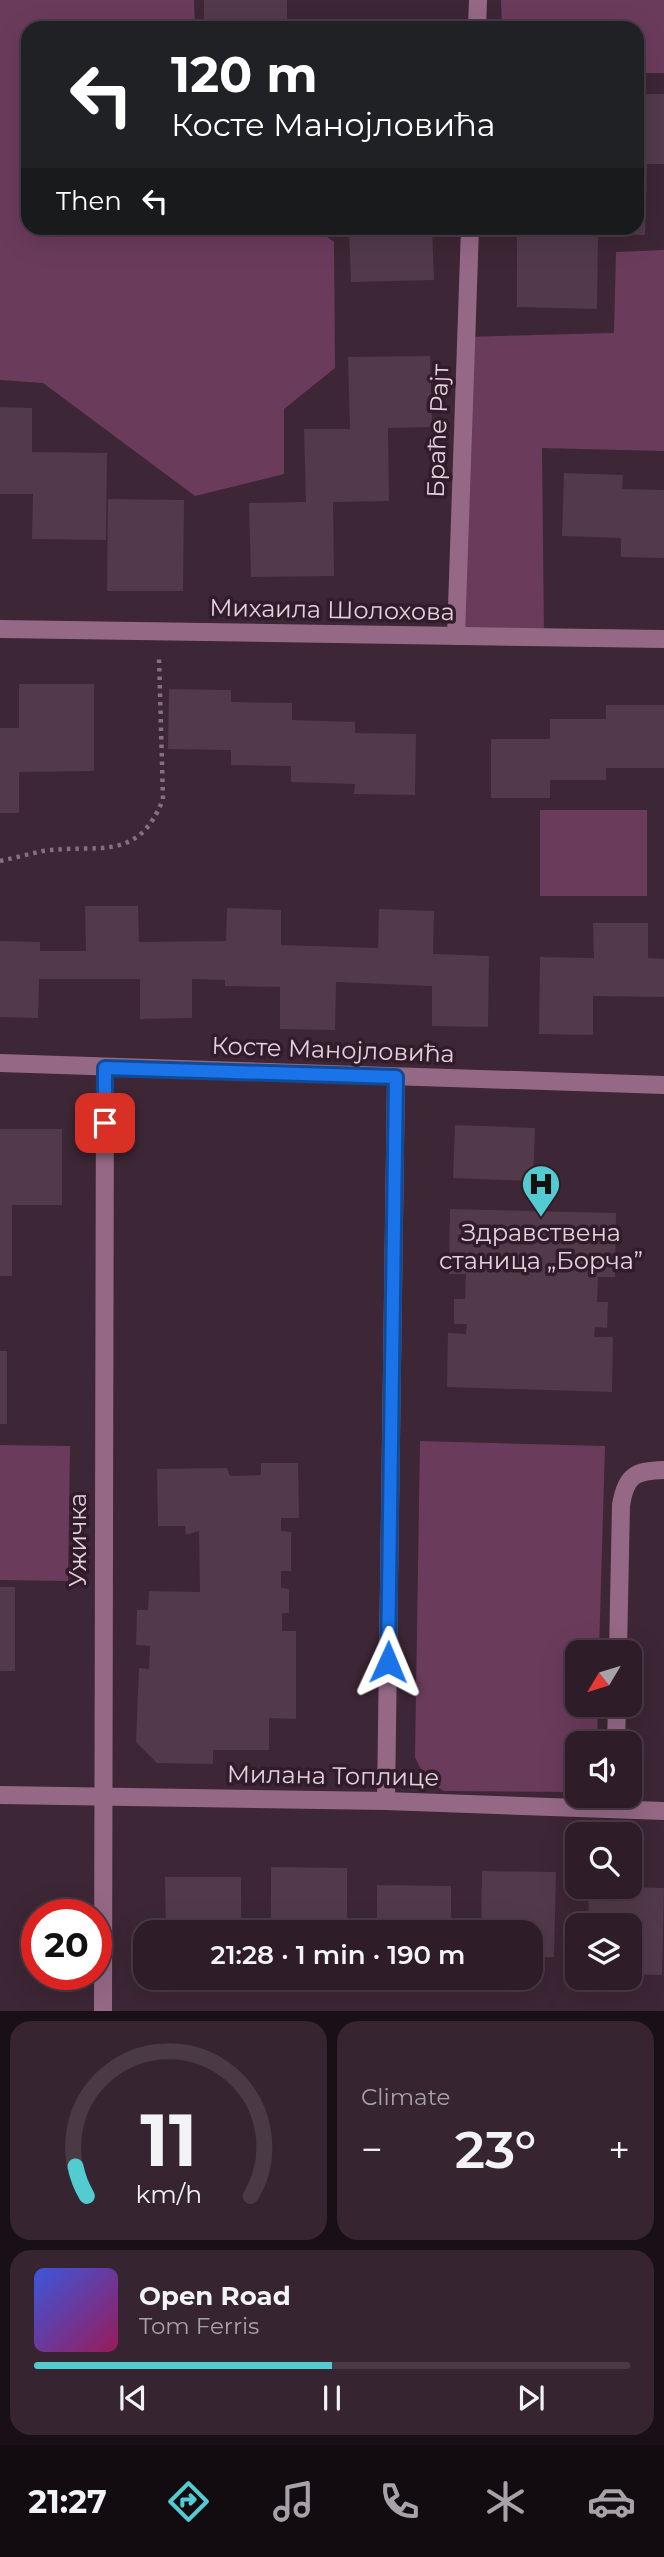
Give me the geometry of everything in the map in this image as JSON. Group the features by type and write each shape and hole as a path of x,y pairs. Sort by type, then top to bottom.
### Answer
{"street":[{"path":"477,21 478,0"},
{"name":"Браће Рајт","path":"456,636 470,235"},
{"name":"Михаила Шолохова","path":"0,629 664,639"},
{"name":"Косте Манојловића","path":"0,1063 664,1085"},
{"name":"Ужичка","path":"103,2011 105,1068"},
{"path":"386,1801 396,1077"},
{"path":"618,1640 621,1505 624,1487 631,1477 664,1470"},
{"name":"Милана Топлице","path":"0,1795 565,1802"},
{"name":"Милана Топлице","path":"642,1807 664,1811"}],"path":[{"path":"0,861 44,851 120,847 144,832 157,814 163,799 158,631"}],"shaded area":[{"path":"0,0 194,0 195,21 21,21 21,235 324,235 334,242 335,368 284,409 284,474 195,496 43,383 0,380"},
{"path":"501,0 664,0 664,73 644,73 644,21 502,21"},
{"path":"664,250 664,451 542,448 544,637 456,636 466,337 614,333 616,252"},
{"path":"540,810 647,810 647,896 540,896"},
{"path":"420,1441 605,1446 599,1640 565,1640 565,1717 598,1717 597,1731 565,1731 565,1792 444,1791 426,1777 415,1757"},
{"path":"0,1445 70,1446 68,1581 0,1580"}],"building":[{"path":"204,0 287,0 287,21 204,21"},
{"path":"644,94 664,94 664,164 647,164 645,235"},
{"path":"349,235 432,235 434,280 351,282"},
{"path":"517,235 598,235 597,309 517,307"},
{"path":"430,356 432,427 388,428 389,501 333,502 334,576 251,577 249,503 306,502 304,429 350,429 348,357"},
{"path":"0,407 32,408 32,452 107,453 106,540 32,539 33,494 0,494"},
{"path":"564,473 623,475 622,489 664,490 664,558 621,557 621,538 562,536"},
{"path":"108,499 184,500 183,591 107,591"},
{"path":"19,684 94,684 94,771 19,772 19,813 0,813 0,728 19,728"},
{"path":"169,689 231,690 231,702 292,703 292,720 355,722 355,733 416,734 415,795 354,794 355,784 291,782 291,766 231,765 231,750 168,749"},
{"path":"606,705 664,705 664,768 606,768 606,780 550,780 550,798 491,798 491,739 550,739 550,719 606,719"},
{"path":"85,906 138,906 139,942 226,941 227,908 281,910 281,945 378,948 379,909 434,911 433,954 489,956 488,1027 432,1026 432,986 336,982 335,1030 280,1029 280,987 225,986 225,980 192,979 192,1018 140,1019 140,979 39,979 38,1018 0,1017 0,941 40,942 40,951 86,951"},
{"path":"593,923 648,923 648,958 664,959 664,997 593,996 593,1035 539,1034 540,957 594,958"},
{"path":"455,1125 535,1128 533,1181 453,1178"},
{"path":"0,1129 62,1129 62,1205 12,1205 12,1276 0,1276"},
{"path":"450,1209 616,1213 615,1277 598,1277 597,1302 608,1302 607,1328 595,1327 594,1337 613,1337 612,1392 447,1387 448,1333 466,1334 467,1324 454,1324 454,1299 465,1299 466,1274 449,1274"},
{"path":"0,1351 7,1351 7,1424 0,1424"},
{"path":"261,1463 298,1463 299,1518 281,1518 281,1531 291,1532 291,1571 281,1571 281,1588 289,1589 289,1613 282,1613 282,1631 296,1631 296,1719 269,1718 269,1750 213,1750 213,1764 157,1763 136,1742 139,1668 149,1669 150,1646 136,1645 137,1610 148,1610 149,1591 200,1592 199,1531 186,1535 185,1526 158,1526 157,1469 227,1468 230,1476 261,1475"},
{"path":"0,1587 15,1587 15,1671 0,1671"},
{"path":"271,1867 347,1868 347,1920 271,1920"},
{"path":"482,1871 556,1872 554,1957 543,1957 543,1920 481,1920"},
{"path":"165,1877 241,1877 241,1920 166,1920"},
{"path":"377,1885 451,1886 451,1920 377,1920"},
{"path":"642,1887 664,1888 662,1975 642,1974 642,1913 588,1913 589,1899 642,1899"}],"place":[{"name":"Здравствена станица „Борча”","path":"541,1218"}],"route":[{"path":"105,1123 105,1068 396,1077 388,1662"}]}
